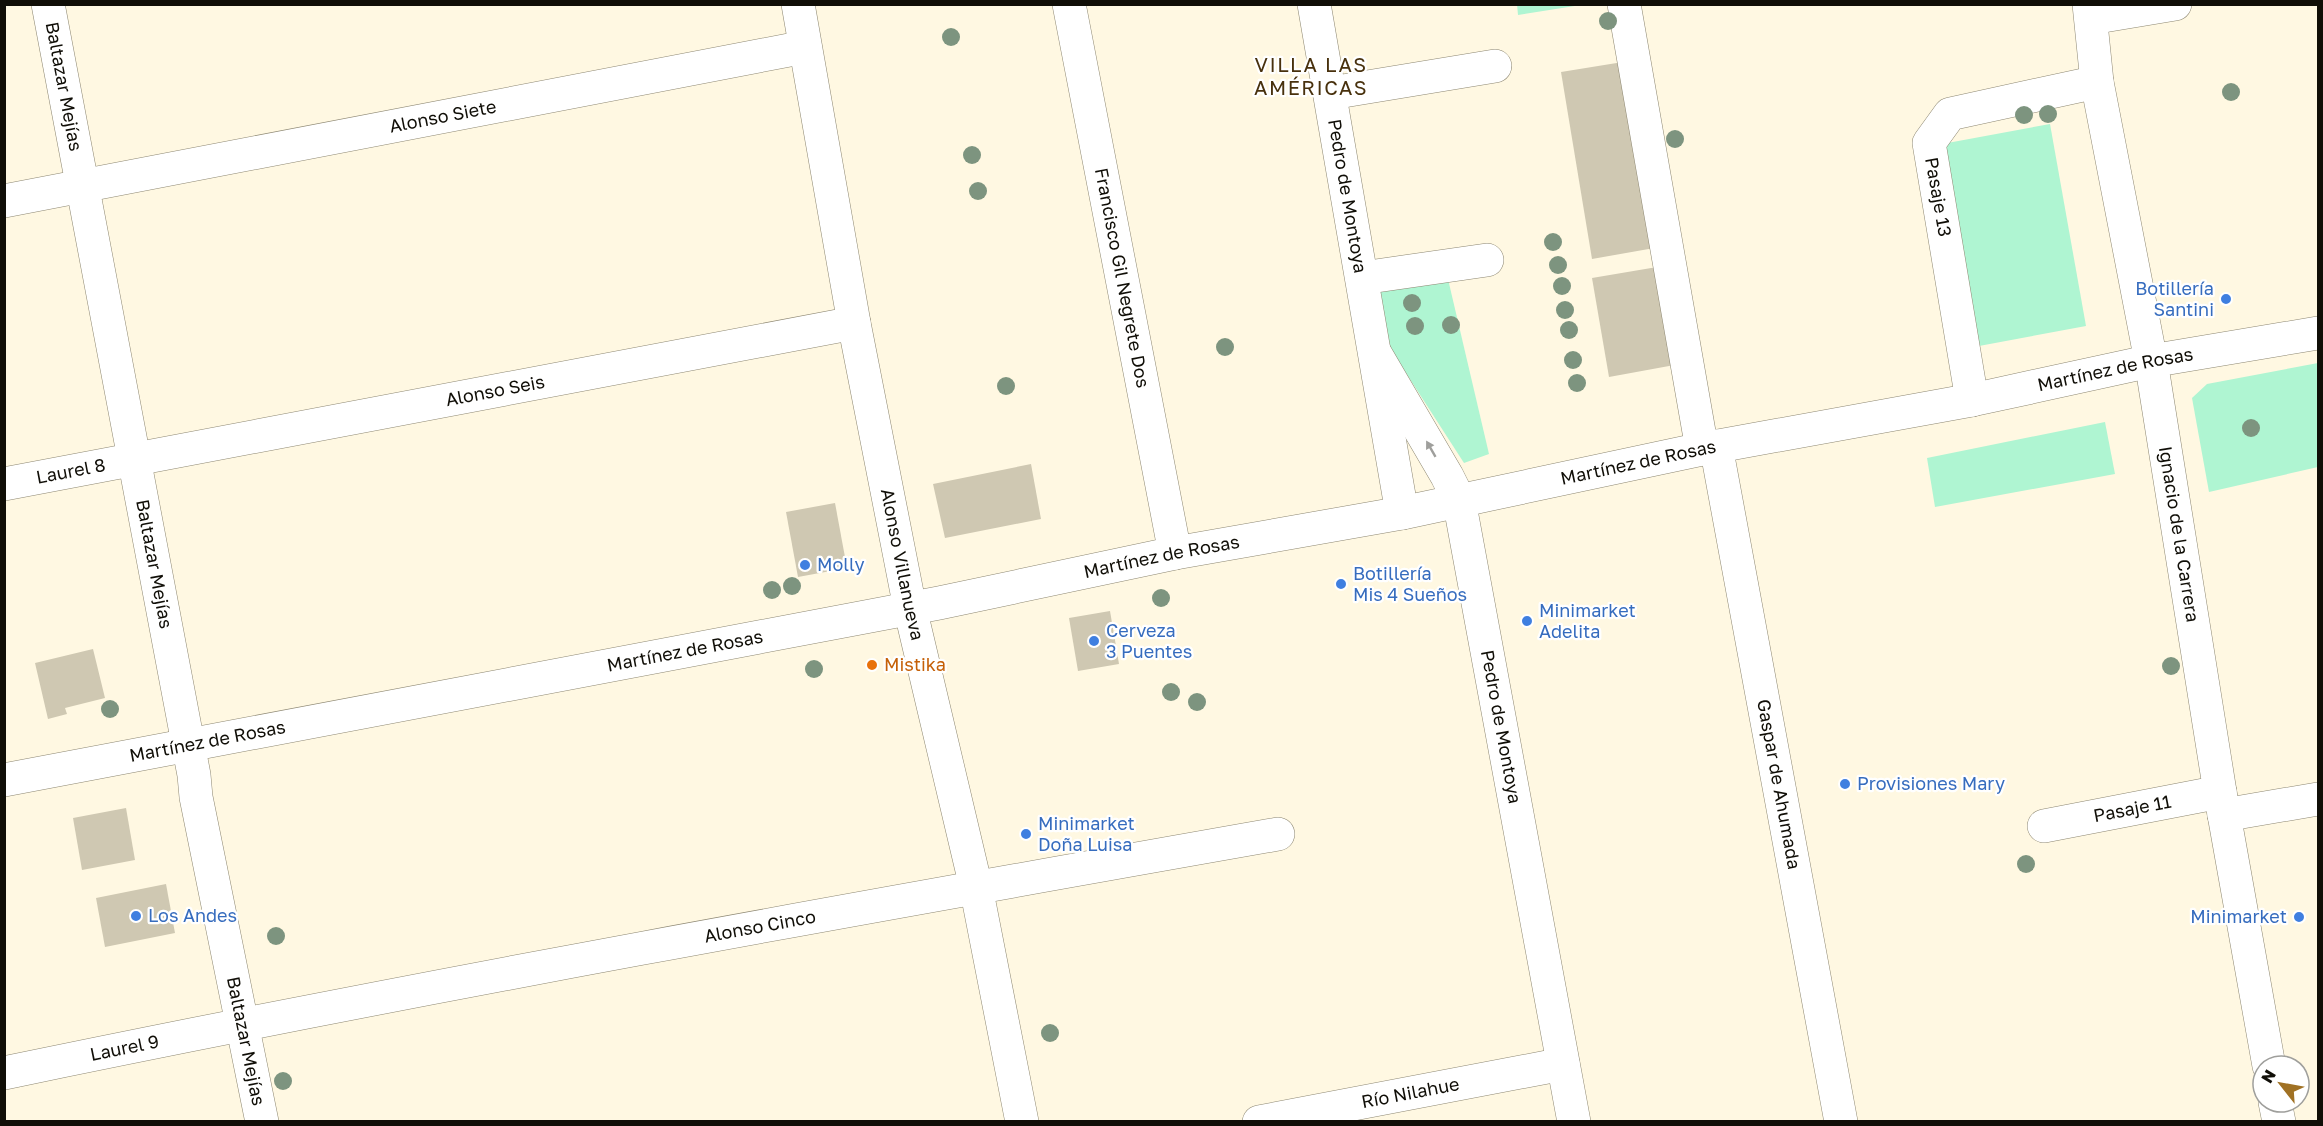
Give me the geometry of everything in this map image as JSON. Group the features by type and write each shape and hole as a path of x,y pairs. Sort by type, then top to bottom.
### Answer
{"street":[{"name":"Baltazar Mejías","path":"48,4 136,460 196,797 262,1122"},
{"name":"Alonso Villanueva","path":"798,4 854,323 910,608 976,887 1022,1122"},
{"name":"Francisco Gil Negrete Dos","path":"1069,4 1175,553"},
{"name":"Pedro de Montoya","path":"1314,4 1402,513"},
{"name":"Gaspar de Ahumada","path":"1624,4 1841,1122"},
{"path":"2090,11 2175,4"},
{"name":"Ignacio de la Carrera","path":"2090,11 2097,82 2151,361 2222,804 2267,1054"},
{"name":"Alonso Siete","path":"4,201 805,47"},
{"path":"1331,93 1495,66"},
{"name":"Pasaje 13","path":"1972,400 1929,143 1950,114 2097,82"},
{"path":"1362,278 1487,260"},
{"name":"Alonso Seis","path":"136,460 854,323"},
{"name":"Martínez de Rosas","path":"4,780 910,608 1175,553 1402,513 1709,447 1972,400 2151,361 2319,333"},
{"name":"Pedro de Montoya","path":"1375,352 1459,500 1574,1122"},
{"name":"Laurel 8","path":"4,484 136,460"},
{"name":"Pasaje 11","path":"2044,826 2222,804 2319,799"},
{"name":"Alonso Cinco","path":"243,1024 976,887 1278,834"},
{"name":"Laurel 9","path":"4,1073 243,1024"},
{"name":"Río Nilahue","path":"1278,1120 1563,1064"}],"green space":[{"path":"1517,4 1581,4 1581,5 1518,15"},
{"path":"2050,124 2086,326 1979,346 1942,144"},
{"path":"1448,279 1489,454 1464,463 1384,339 1379,292"},
{"path":"2318,363 2318,467 2209,492 2192,398 2207,384"},
{"path":"2105,422 2115,474 1935,507 1927,458"}],"building":[{"path":"1629,61 1660,247 1592,259 1561,72"},
{"path":"1663,266 1680,364 1609,377 1592,278"},
{"path":"1031,464 1041,519 945,538 933,484"},
{"path":"835,503 847,568 798,577 786,512"},
{"name":"Cerveza 3 Puentes","path":"1110,611 1119,664 1078,671 1069,618"},
{"path":"93,649 105,698 65,708 67,714 48,719 35,663"},
{"path":"126,808 135,860 82,870 73,818"},
{"name":"Los Andes","path":"166,884 175,933 105,947 96,898"}],"place":[{"name":"Botillería Santini","path":"2226,299"},
{"name":"Molly","path":"805,565"},
{"name":"Botillería Mis 4 Sueños","path":"1341,584"},
{"name":"Minimarket Adelita","path":"1527,621"},
{"name":"Cerveza 3 Puentes","path":"1094,641"},
{"name":"Mistika","path":"872,665"},
{"name":"Provisiones Mary","path":"1845,784"},
{"name":"Minimarket Doña Luisa","path":"1026,834"},
{"name":"Los Andes","path":"136,916"},
{"name":"Minimarket","path":"2299,917"}],"district":[{"name":"VILLA LAS AMÉRICAS","path":"1311,76"}]}
